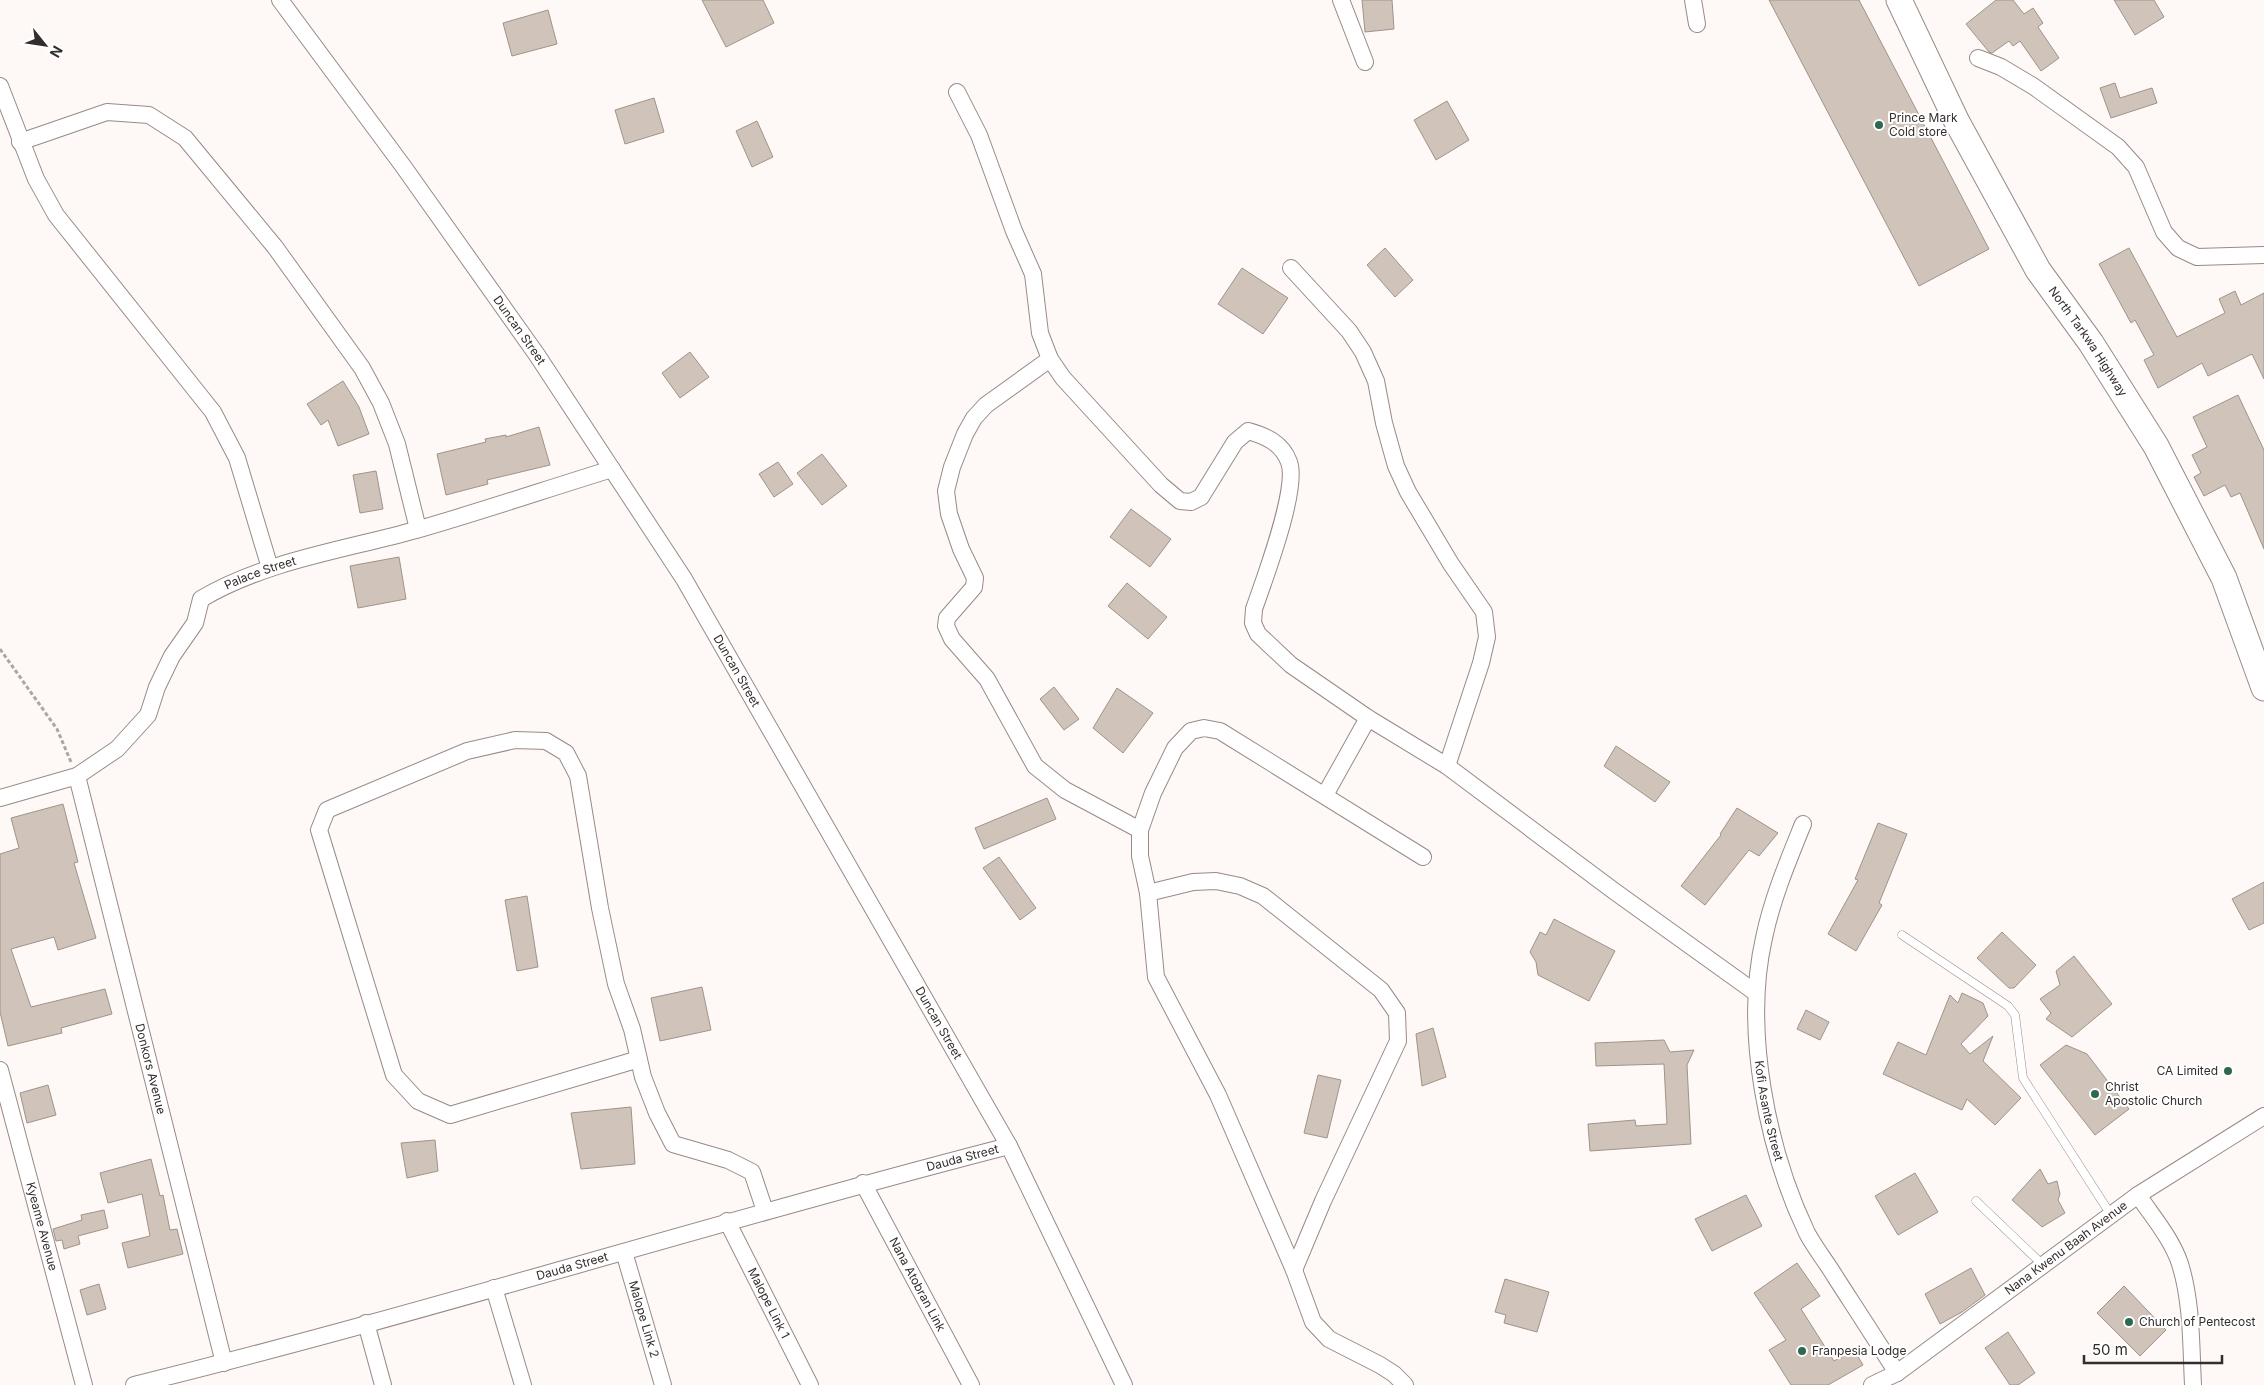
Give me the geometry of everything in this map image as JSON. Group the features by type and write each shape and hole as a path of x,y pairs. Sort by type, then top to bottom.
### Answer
{"main road":[{"name":"North Tarkwa Highway","path":"1899,0 1957,122 2038,270 2091,342 2156,446 2224,578 2264,688"}],"street":[{"name":"Duncan Street","path":"280,0 403,166 514,323 684,579 1009,1146 1124,1385"},
{"path":"1341,0 1366,62"},
{"path":"1693,0 1697,24"},
{"path":"1978,58 2001,67 2033,86 2118,147 2136,167 2164,232 2178,248 2197,257 2264,255"},
{"path":"0,86 20,142 36,179 56,215 213,412 237,458 270,568"},
{"path":"957,92 980,135 1014,232 1033,274 1040,333 1050,359 1063,378 1161,485 1180,501 1191,502 1201,497 1235,442 1248,432 1266,436 1282,450 1290,463 1290,486 1286,512 1254,609 1253,623 1258,634 1291,665 1368,718 1446,766 1614,892 1756,993"},
{"path":"20,142 107,112 149,115 185,138 275,247 362,368 380,403 397,444 418,529"},
{"path":"1291,268 1349,331 1363,352 1376,381 1384,424 1396,466 1408,492 1451,564 1484,612 1488,637 1446,766"},
{"path":"1050,359 986,405 974,418 965,434 952,467 946,491 949,514 961,549 975,578 974,587 947,618 946,626 952,639 987,679 1035,766 1065,790 1140,830"},
{"name":"Palace Street","path":"0,798 77,776 117,749 148,715 157,687 172,656 195,623 201,599 221,587 270,568 418,529 612,469"},
{"path":"1325,795 1368,718"},
{"path":"1405,1385 1394,1374 1380,1365 1329,1339 1313,1322 1294,1270 1218,1095 1156,977 1148,892 1140,856 1140,830 1153,793 1174,748 1191,731 1204,728 1220,731 1423,856"},
{"path":"639,1059 450,1115 418,1101 394,1075 319,830 327,810 467,751 515,740 546,741 566,753 578,776 600,908 616,984 632,1029 639,1059 643,1077 657,1113 673,1144 728,1160 752,1172 765,1211"},
{"name":"Donkors Avenue","path":"77,776 224,1363"},
{"name":"Kofi Asante Street","path":"1803,824 1781,877 1763,939 1756,993 1756,1034 1767,1114 1786,1178 1808,1234 1897,1373"},
{"path":"1148,892 1193,882 1216,881 1240,886 1263,896 1381,990 1397,1013 1398,1041 1322,1201 1294,1270"},
{"name":"Kyeame Avenue","path":"0,1070 84,1385"},
{"name":"Nana Kwenu Baah Avenue","path":"1872,1385 1897,1373 2138,1195 2264,1116"},
{"name":"Dauda Street","path":"134,1385 224,1363 624,1252 863,1183 1009,1146"},
{"name":"Nana Atobran Link","path":"863,1183 972,1385"},
{"path":"2138,1195 2164,1234 2180,1263 2189,1321 2193,1385"},
{"name":"Malope Link 1","path":"727,1222 810,1385"},
{"name":"Malope Link 2","path":"624,1252 662,1385"},
{"path":"494,1288 523,1385"},
{"path":"366,1323 383,1385"}],"lane":[{"path":"1902,935 2008,1006 2015,1016 2023,1078 2111,1215"},
{"path":"1976,1201 2043,1265"}],"path":[{"path":"0,649 57,729 77,776"}],"building":[{"path":"702,0 763,0 774,23 726,47"},
{"path":"1362,0 1392,0 1394,29 1365,32"},
{"name":"Prince Mark Cold store","path":"1769,0 1859,0 1989,249 1919,286"},
{"path":"1996,0 2013,0 2024,14 2033,8 2043,23 2038,27 2059,58 2041,71 2020,41 2013,46 2009,41 1992,53 1989,52 1966,24"},
{"path":"2114,0 2154,0 2164,17 2135,35"},
{"path":"548,10 557,44 512,56 503,23"},
{"path":"2115,83 2120,98 2152,88 2157,103 2111,118 2100,88"},
{"path":"654,98 664,132 625,144 615,110"},
{"path":"1447,101 1469,140 1436,160 1414,120"},
{"path":"757,121 773,157 752,167 736,131"},
{"path":"1385,248 1413,280 1395,297 1367,265"},
{"path":"2129,248 2177,337 2225,313 2219,299 2235,291 2241,305 2264,293 2264,379 2252,354 2208,376 2202,363 2158,388 2144,360 2154,355 2135,320 2131,323 2099,264"},
{"path":"1242,268 1288,298 1263,334 1218,304"},
{"path":"690,352 709,377 680,398 662,373"},
{"path":"343,381 359,407 369,434 338,446 328,420 321,425 307,404"},
{"path":"2238,395 2264,450 2264,549 2240,493 2231,497 2225,485 2204,496 2194,477 2201,473 2192,455 2207,447 2193,417"},
{"path":"539,427 550,465 487,480 488,484 446,495 437,454 486,442 485,439 506,435 506,437"},
{"path":"822,454 847,486 822,505 797,473"},
{"path":"778,462 793,484 774,497 759,474"},
{"path":"376,471 383,509 360,513 353,475"},
{"path":"1131,509 1171,539 1150,567 1110,537"},
{"path":"399,557 406,599 358,608 350,566"},
{"path":"1127,583 1167,617 1148,639 1108,606"},
{"path":"1054,687 1079,719 1064,730 1040,699"},
{"path":"1117,688 1153,713 1123,753 1093,728"},
{"path":"1616,746 1670,782 1655,802 1604,766"},
{"path":"1047,798 1056,819 984,849 975,828"},
{"path":"63,804 78,862 74,863 96,938 58,950 54,937 11,949 31,1007 105,989 112,1014 61,1028 62,1033 8,1046 0,1012 0,854 19,848 11,818"},
{"path":"1737,808 1778,833 1759,856 1749,850 1705,905 1681,886 1721,835"},
{"path":"1878,823 1907,834 1879,903 1882,905 1856,951 1828,934 1858,880 1855,879"},
{"path":"999,857 1036,908 1020,920 983,868"},
{"path":"2264,882 2264,923 2249,930 2232,899"},
{"path":"527,896 538,967 517,971 505,900"},
{"path":"1554,919 1615,951 1589,1001 1538,975 1536,962 1530,952 1540,932 1546,935"},
{"path":"2002,932 2036,965 2014,988 2009,988 1977,958"},
{"path":"2074,956 2112,1004 2072,1037 2046,1019 2051,1013 2040,999 2060,985 2056,971"},
{"path":"702,987 711,1030 660,1041 651,998"},
{"path":"1962,993 1983,1003 1988,1016 1961,1044 1970,1054 1993,1036 1983,1061 2021,1098 1995,1125 1967,1099 1962,1110 1883,1074 1898,1042 1926,1055 1950,995 1958,1003"},
{"path":"1806,1010 1829,1022 1820,1040 1797,1029"},
{"path":"1433,1028 1446,1077 1422,1086 1416,1034"},
{"path":"1664,1040 1670,1052 1694,1050 1687,1065 1691,1144 1590,1151 1588,1124 1635,1120 1636,1126 1667,1124 1664,1064 1596,1066 1595,1043"},
{"path":"2066,1045 2087,1054 2129,1109 2095,1135 2040,1065"},
{"path":"1318,1075 1341,1080 1327,1138 1304,1133"},
{"path":"48,1085 56,1115 27,1123 20,1093"},
{"path":"631,1107 635,1164 581,1169 571,1113"},
{"path":"435,1140 438,1171 407,1178 401,1143"},
{"path":"151,1159 160,1196 163,1195 170,1230 177,1229 183,1254 128,1268 122,1243 150,1236 142,1194 108,1203 100,1173"},
{"path":"2040,1169 2048,1184 2057,1181 2060,1194 2058,1200 2065,1213 2042,1227 2012,1200"},
{"path":"1915,1173 1938,1212 1898,1235 1875,1196"},
{"path":"1746,1195 1762,1226 1712,1251 1695,1219"},
{"path":"104,1210 108,1228 78,1236 80,1244 64,1249 62,1240 56,1241 53,1229 82,1220 81,1215"},
{"path":"1797,1263 1820,1296 1801,1309 1834,1361 1854,1350 1863,1365 1828,1385 1791,1385 1769,1350 1786,1340 1754,1293"},
{"path":"1971,1268 1985,1295 1962,1312 1940,1324 1925,1294"},
{"path":"1505,1279 1549,1292 1537,1332 1504,1323 1506,1315 1495,1312"},
{"path":"99,1284 106,1309 87,1315 80,1290"},
{"path":"2124,1286 2166,1330 2140,1356 2097,1313"},
{"path":"2008,1332 2035,1373 2018,1385 2010,1385 1985,1348"}],"place":[{"name":"Prince Mark Cold store","path":"1879,125"},
{"name":"CA Limited","path":"2228,1071"},
{"name":"Christ Apostolic Church","path":"2095,1094"},
{"name":"Church of Pentecost","path":"2129,1322"},
{"name":"Franpesia Lodge","path":"1802,1351"}]}
